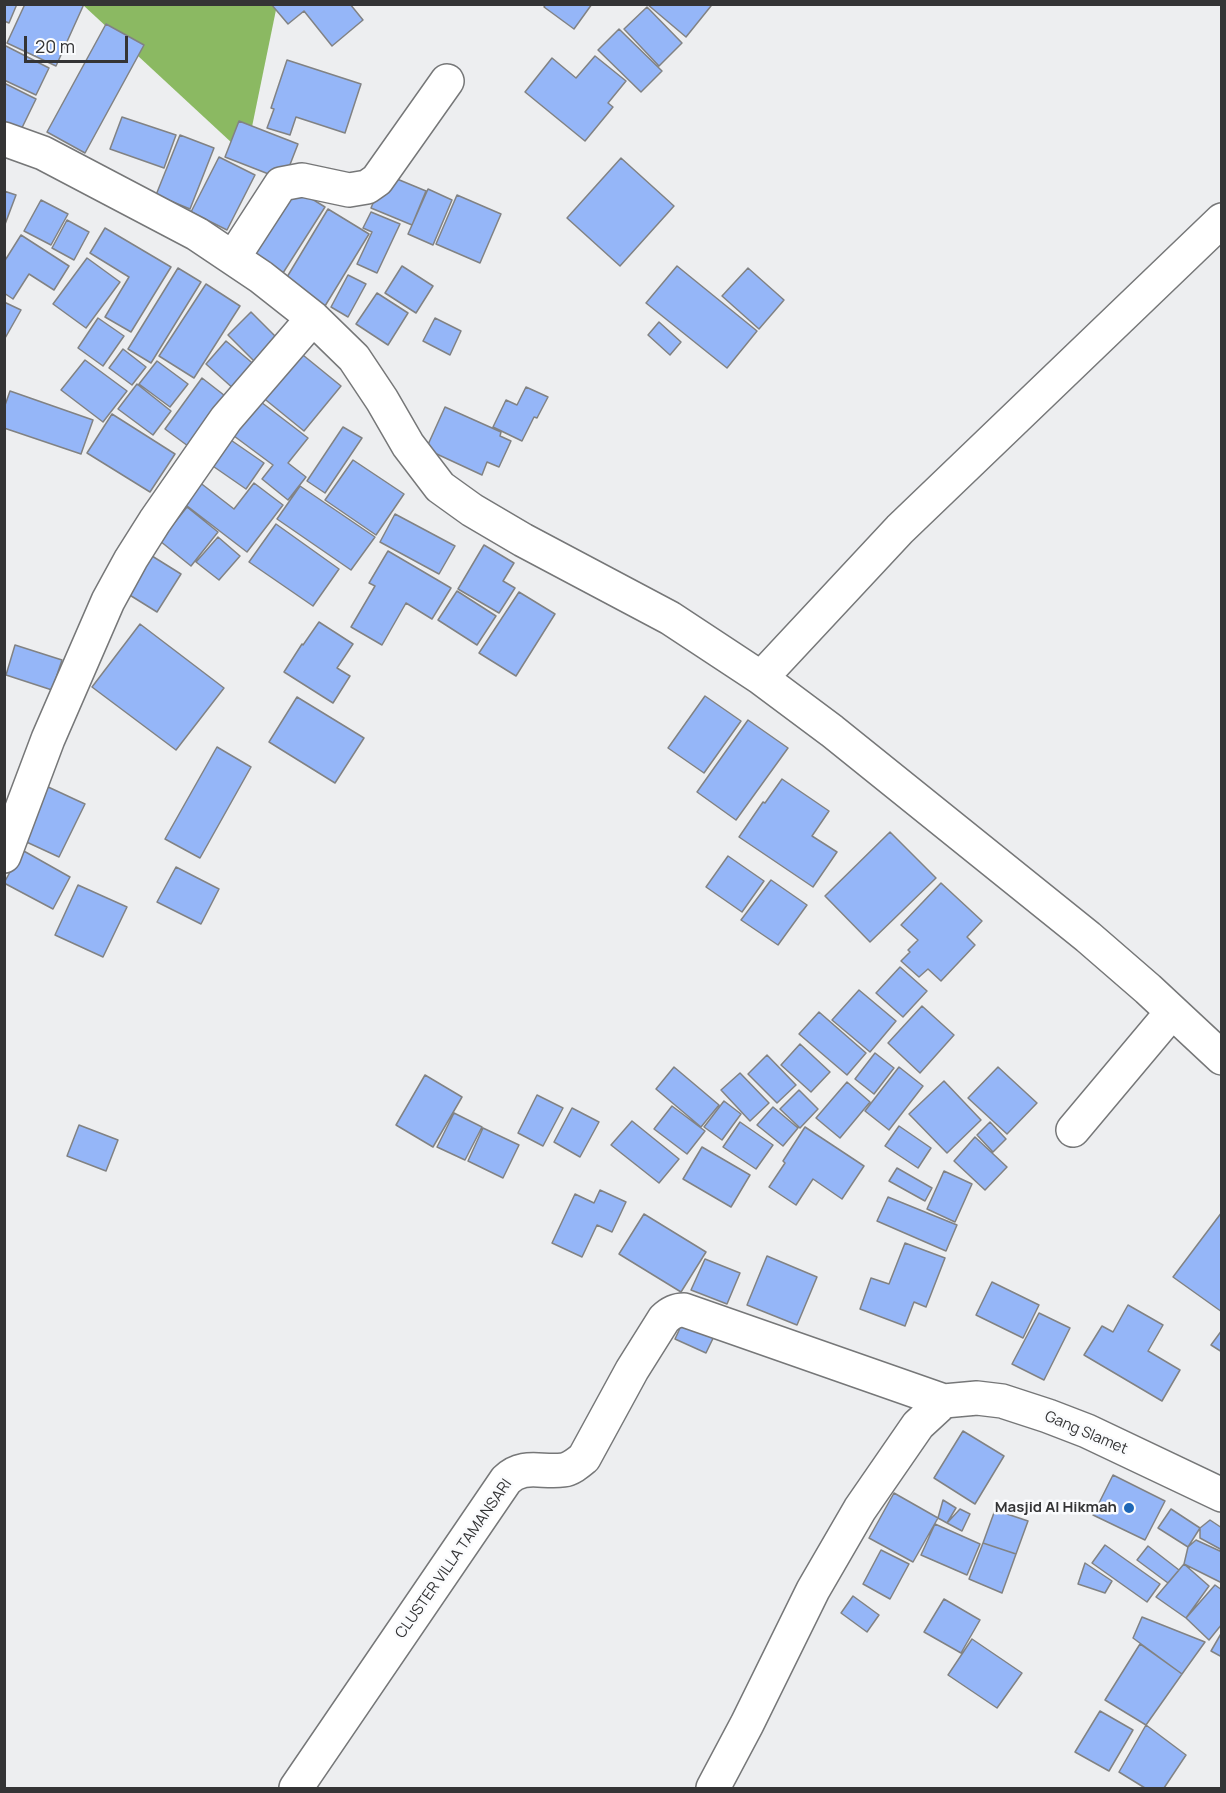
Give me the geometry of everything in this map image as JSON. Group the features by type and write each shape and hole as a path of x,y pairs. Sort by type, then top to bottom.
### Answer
{"street":[{"path":"233,258 281,183 302,180 349,190 367,187 377,180 447,81"},
{"path":"4,138 43,153 197,234 261,278 313,318 354,358 408,445 440,487 472,510 523,540 670,618 760,678 832,731 1088,937 1221,1058"},
{"path":"760,678 900,529 1221,220"},
{"path":"4,856 48,739 108,601 131,559 226,419 313,318"},
{"path":"1073,1130 1172,1011"},
{"name":"CLUSTER VILLA TAMANSARI","path":"296,1788 506,1480 512,1474 524,1469 564,1470 584,1458 632,1370 664,1318 671,1312 684,1310 944,1401"},
{"name":"Gang Slamet","path":"944,1401 977,1398 1002,1401 1048,1416 1087,1431 1221,1495"},
{"path":"712,1788 747,1724 813,1590 860,1509 918,1425 944,1401"}],"green space":[{"path":"83,5 277,5 246,156"}],"building":[{"path":"4,4 17,4 9,23 4,21"},
{"path":"25,4 84,4 56,66 7,43"},
{"path":"271,4 350,4 363,20 332,46 304,11 288,24"},
{"path":"546,4 592,4 574,29 544,7"},
{"path":"647,4 709,4 711,6 686,37"},
{"path":"647,7 682,43 659,66 624,29"},
{"path":"106,24 144,45 85,153 47,132"},
{"path":"619,29 662,71 641,92 598,50"},
{"path":"4,45 49,68 36,95 4,80"},
{"path":"595,56 626,81 608,103 613,107 585,141 525,92 552,58 576,78"},
{"path":"287,60 361,84 345,133 296,117 290,135 267,128 274,109 271,108"},
{"path":"4,83 36,99 16,140 4,135"},
{"path":"122,117 176,135 164,168 110,149"},
{"path":"239,121 298,144 284,180 225,157"},
{"path":"180,135 214,148 190,209 156,195"},
{"path":"219,157 255,175 227,230 191,212"},
{"path":"621,158 674,206 620,266 567,218"},
{"path":"385,174 426,191 412,225 371,208"},
{"path":"291,186 325,207 283,273 250,253"},
{"path":"428,189 452,200 433,245 408,234"},
{"path":"4,191 16,195 4,227"},
{"path":"457,195 501,214 480,263 436,244"},
{"path":"41,200 68,214 51,245 24,231"},
{"path":"328,209 369,234 325,306 284,282"},
{"path":"371,212 400,224 377,273 357,264 372,232 363,228"},
{"path":"67,220 89,232 74,260 52,248"},
{"path":"105,228 171,267 131,332 105,317 129,277 90,253"},
{"path":"21,235 69,266 54,290 29,274 13,299 4,293 4,262"},
{"path":"87,258 120,282 86,328 53,304"},
{"path":"402,266 433,286 416,313 385,293"},
{"path":"677,266 757,331 727,368 646,303"},
{"path":"178,268 201,282 151,363 128,349"},
{"path":"748,268 784,300 759,329 722,296"},
{"path":"348,275 366,284 348,317 331,307"},
{"path":"206,284 240,306 194,378 159,356"},
{"path":"377,293 408,313 388,345 356,324"},
{"path":"4,302 21,310 4,340"},
{"path":"251,312 278,339 254,361 228,335"},
{"path":"98,318 124,336 103,366 78,348"},
{"path":"435,318 461,331 450,355 423,341"},
{"path":"659,322 681,342 670,355 648,335"},
{"path":"226,341 256,366 235,390 206,364"},
{"path":"123,349 146,367 132,385 109,368"},
{"path":"298,351 341,386 304,431 261,396"},
{"path":"85,360 127,391 103,422 61,390"},
{"path":"157,361 188,384 170,407 139,384"},
{"path":"202,378 229,399 192,449 165,429"},
{"path":"137,384 171,411 153,435 118,409"},
{"path":"526,387 548,397 537,418 534,417 522,441 493,427 506,400 517,405"},
{"path":"10,391 93,420 81,454 4,428 4,408"},
{"path":"257,399 308,438 288,463 306,477 288,500 262,479 273,465 230,433"},
{"path":"445,407 501,432 500,436 511,441 499,467 487,462 482,475 426,449"},
{"path":"112,414 175,454 150,492 87,453"},
{"path":"343,427 362,438 325,493 307,481"},
{"path":"225,436 264,463 246,489 207,462"},
{"path":"353,460 404,494 376,535 325,500"},
{"path":"194,478 234,509 254,483 283,505 247,552 178,499"},
{"path":"300,486 375,537 351,570 277,519"},
{"path":"187,507 218,532 191,566 160,541"},
{"path":"395,514 455,546 439,574 380,542"},
{"path":"276,524 339,569 313,606 249,562"},
{"path":"218,537 240,556 219,580 196,562"},
{"path":"484,545 514,563 503,581 515,588 499,613 458,589"},
{"path":"144,551 181,574 157,612 120,589"},
{"path":"388,551 451,588 432,619 406,603 382,645 351,627 375,586 369,583"},
{"path":"457,591 496,616 477,645 438,620"},
{"path":"519,592 555,614 516,676 479,653"},
{"path":"319,622 353,644 337,668 350,676 333,703 284,672"},
{"path":"140,624 224,688 176,750 92,687"},
{"path":"15,645 62,660 52,690 6,675"},
{"path":"705,696 741,721 704,773 668,748"},
{"path":"297,697 364,738 335,783 269,742"},
{"path":"748,720 788,748 736,820 697,792"},
{"path":"217,747 251,767 200,858 165,839"},
{"path":"782,779 829,811 812,836 837,852 813,887 739,837"},
{"path":"46,786 85,804 59,857 20,839"},
{"path":"890,832 936,878 870,942 825,896"},
{"path":"22,850 70,877 53,909 4,883"},
{"path":"728,856 764,881 742,912 706,887"},
{"path":"176,867 219,889 201,924 157,902"},
{"path":"771,880 807,905 778,945 741,920"},
{"path":"941,883 982,921 967,937 975,945 941,981 928,969 919,977 901,961 918,940 901,925"},
{"path":"78,885 127,907 103,957 55,935"},
{"path":"900,967 927,991 903,1017 876,993"},
{"path":"859,990 896,1021 870,1052 832,1020"},
{"path":"922,1006 954,1035 920,1073 888,1043"},
{"path":"819,1012 866,1053 847,1075 799,1034"},
{"path":"800,1044 830,1072 811,1092 781,1065"},
{"path":"875,1053 894,1068 874,1094 855,1079"},
{"path":"767,1055 796,1085 777,1103 748,1074"},
{"path":"674,1067 719,1105 701,1127 656,1089"},
{"path":"899,1067 923,1086 889,1130 865,1111"},
{"path":"998,1067 1037,1103 1007,1134 968,1098"},
{"path":"740,1073 769,1103 750,1121 721,1090"},
{"path":"425,1075 462,1097 433,1147 396,1125"},
{"path":"944,1081 981,1120 947,1153 909,1114"},
{"path":"847,1082 870,1102 840,1138 816,1118"},
{"path":"799,1090 818,1109 800,1128 780,1109"},
{"path":"537,1095 563,1108 543,1146 518,1133"},
{"path":"724,1101 741,1114 722,1140 704,1127"},
{"path":"672,1106 705,1131 687,1154 654,1129"},
{"path":"773,1107 798,1128 783,1146 757,1125"},
{"path":"572,1108 599,1122 580,1157 554,1142"},
{"path":"454,1113 482,1127 465,1160 437,1147"},
{"path":"632,1121 679,1159 659,1183 611,1145"},
{"path":"740,1122 773,1145 756,1169 723,1147"},
{"path":"990,1122 1006,1139 993,1152 977,1135"},
{"path":"79,1125 118,1140 106,1171 67,1156"},
{"path":"899,1126 931,1148 918,1168 885,1146"},
{"path":"805,1127 864,1166 842,1199 813,1179 796,1205 769,1187"},
{"path":"483,1128 519,1145 503,1178 468,1161"},
{"path":"975,1137 1007,1167 985,1190 954,1161"},
{"path":"702,1147 750,1175 731,1207 683,1179"},
{"path":"897,1168 932,1188 925,1201 889,1181"},
{"path":"944,1171 972,1184 955,1222 927,1209"},
{"path":"600,1190 626,1202 612,1232 597,1225 582,1257 552,1243 575,1194 594,1203"},
{"path":"888,1197 957,1225 946,1251 877,1221"},
{"path":"1222,1212 1222,1312 1173,1277"},
{"path":"644,1214 706,1252 681,1292 619,1254"},
{"path":"905,1243 945,1258 926,1307 914,1302 905,1326 860,1309 871,1278 889,1284"},
{"path":"767,1256 817,1277 797,1325 747,1305"},
{"path":"705,1259 740,1273 727,1304 691,1290"},
{"path":"992,1282 1039,1305 1023,1338 976,1315"},
{"path":"1128,1305 1163,1325 1148,1351 1180,1370 1162,1401 1084,1355 1102,1326 1113,1332"},
{"path":"1039,1313 1070,1328 1044,1380 1012,1364"},
{"path":"686,1315 717,1330 706,1353 675,1339"},
{"path":"1222,1330 1222,1352 1211,1345"},
{"path":"963,1431 1004,1456 975,1504 934,1478"},
{"name":"Masjid Al Hikmah","path":"1113,1475 1165,1501 1145,1540 1093,1515"},
{"path":"894,1493 938,1518 913,1562 869,1538"},
{"path":"943,1500 956,1508 947,1523 938,1518"},
{"path":"960,1509 970,1514 962,1531 947,1523"},
{"path":"1171,1509 1200,1528 1188,1547 1158,1528"},
{"path":"995,1510 1028,1521 1016,1554 983,1543"},
{"path":"1210,1520 1222,1528 1222,1550 1200,1538 1200,1528"},
{"path":"935,1524 980,1544 967,1575 921,1555"},
{"path":"1196,1540 1222,1552 1222,1583 1184,1564 1188,1547"},
{"path":"983,1543 1016,1554 1002,1593 969,1579"},
{"path":"1105,1545 1160,1584 1147,1602 1092,1563"},
{"path":"1148,1546 1179,1570 1168,1583 1137,1560"},
{"path":"881,1550 909,1564 890,1599 863,1584"},
{"path":"1085,1563 1112,1581 1105,1593 1078,1584"},
{"path":"1184,1564 1209,1586 1186,1618 1156,1597"},
{"path":"1215,1585 1222,1590 1222,1624 1209,1640 1186,1618"},
{"path":"853,1596 879,1615 867,1632 841,1613"},
{"path":"944,1599 980,1620 961,1653 924,1632"},
{"path":"1142,1617 1205,1642 1182,1674 1133,1638"},
{"path":"1222,1632 1222,1657 1211,1651"},
{"path":"972,1639 1022,1673 997,1708 948,1675"},
{"path":"1140,1644 1182,1674 1146,1725 1105,1700"},
{"path":"1100,1711 1133,1730 1109,1771 1075,1752"},
{"path":"1146,1725 1186,1755 1164,1788 1145,1788 1119,1772"}],"place":[{"name":"Masjid Al Hikmah","path":"1129,1508"}]}
